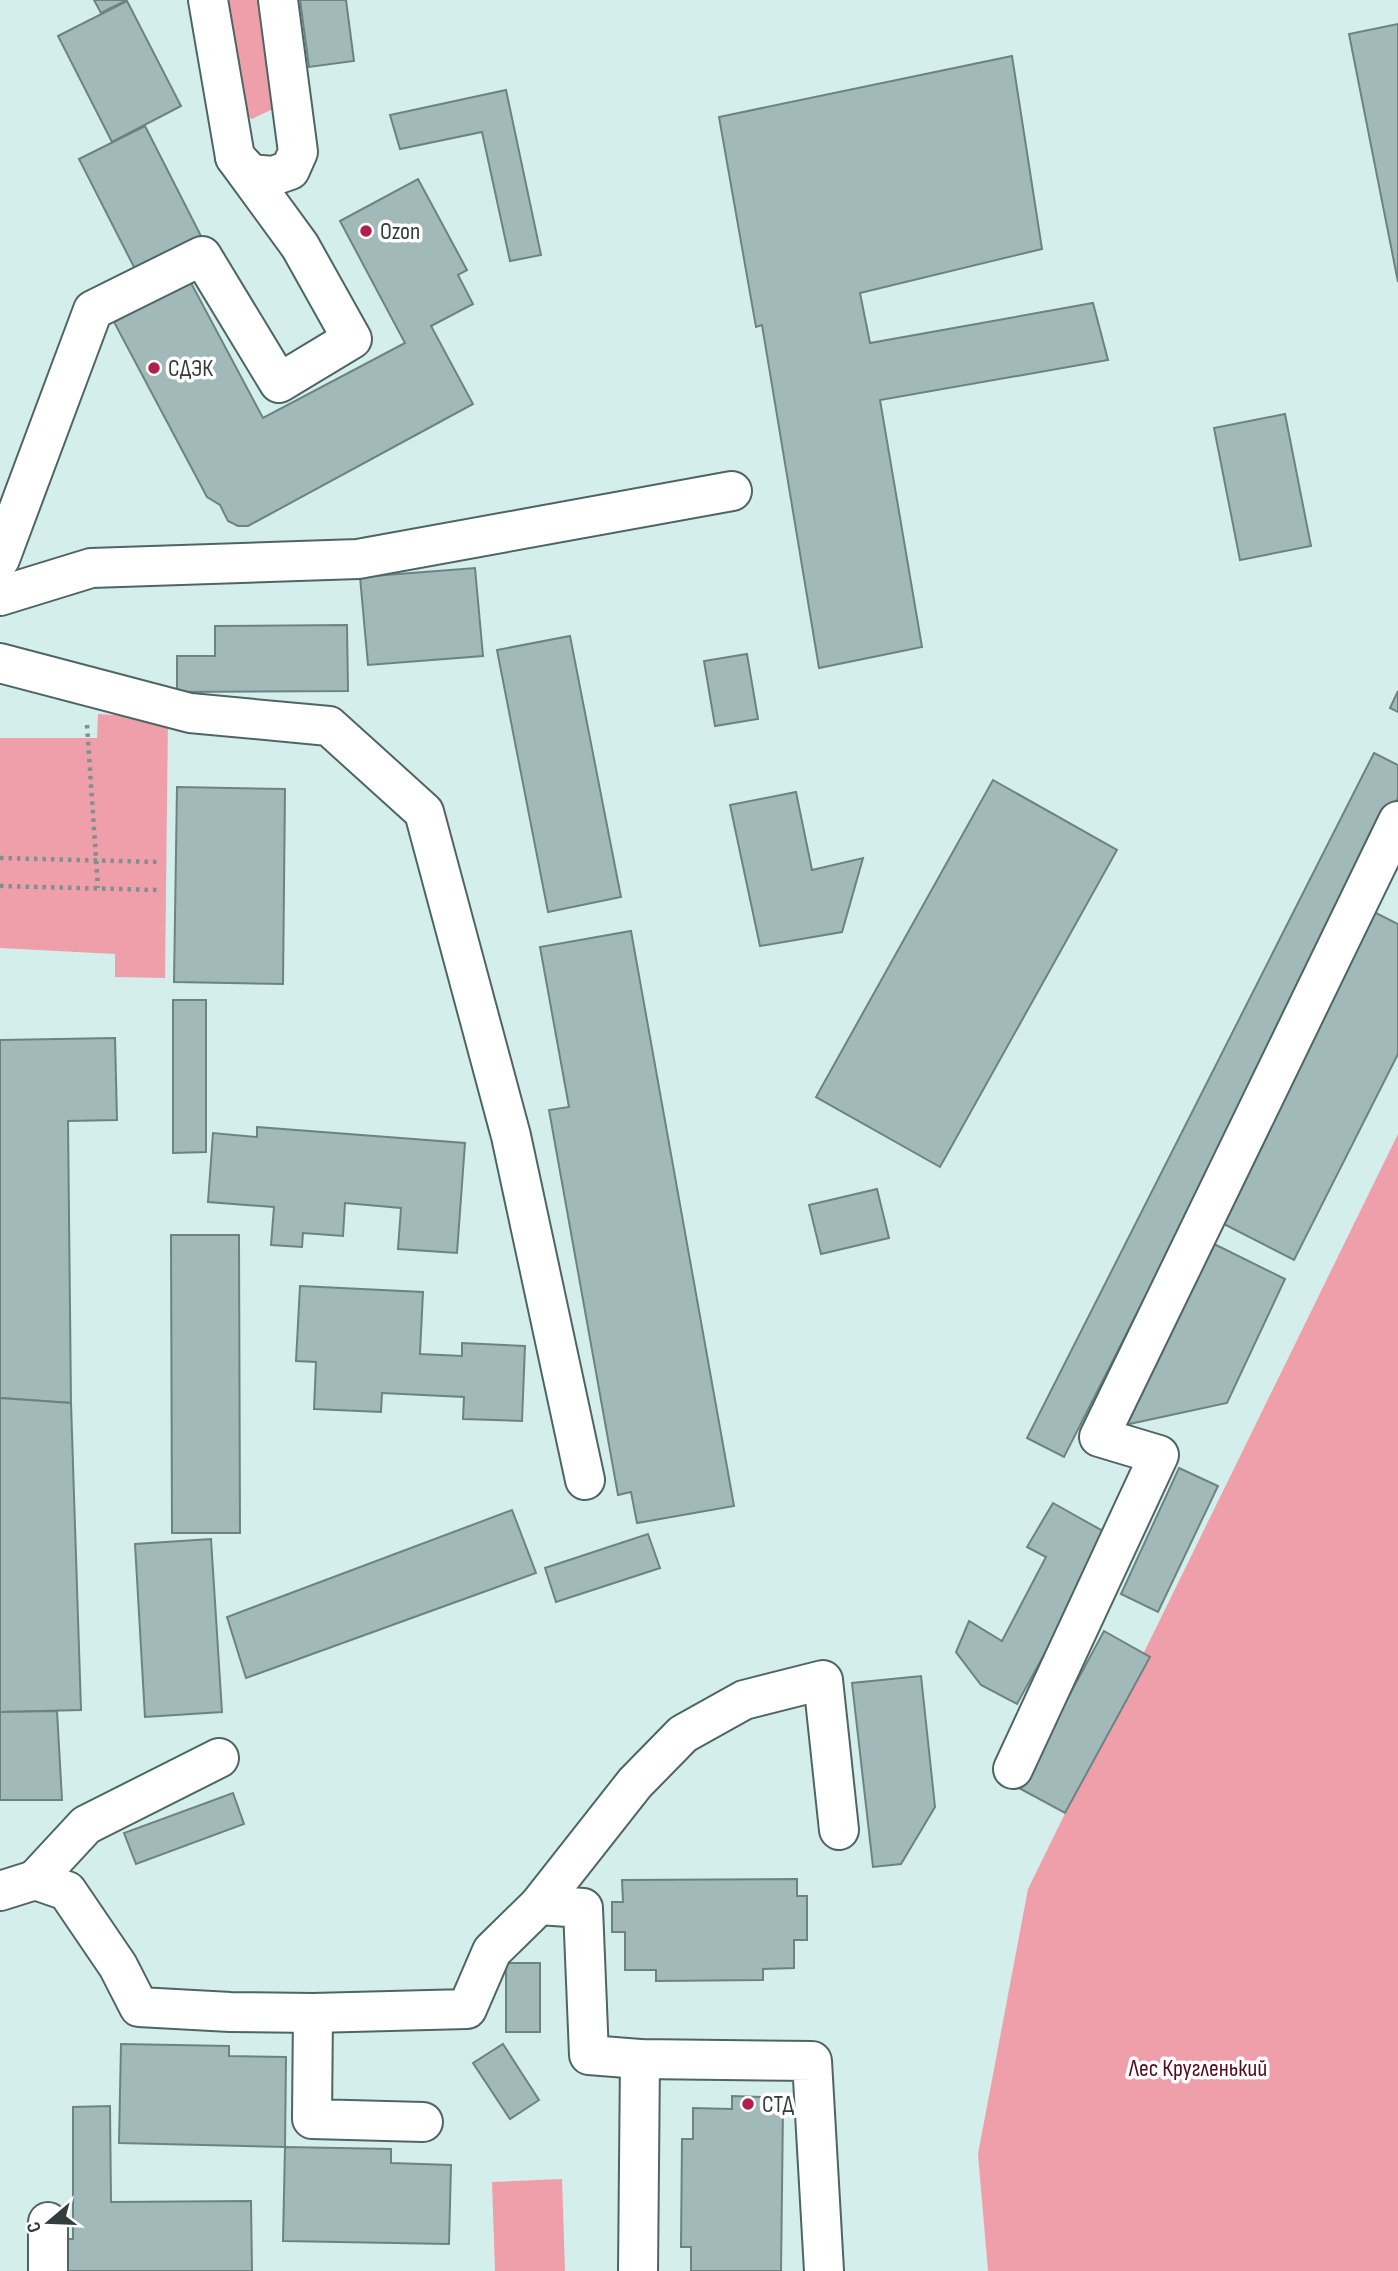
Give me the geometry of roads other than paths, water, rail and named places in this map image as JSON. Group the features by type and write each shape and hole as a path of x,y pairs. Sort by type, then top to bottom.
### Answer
{"lane":[{"path":"0,559 93,310 202,256 279,383 352,339 300,246 235,157 208,0"},
{"path":"235,157 251,174 273,176 290,170 298,152 278,0"},
{"path":"0,596 91,568 358,559 732,491"},
{"path":"0,663 190,713 329,726 424,812 510,1136 585,1480"},
{"path":"1013,1769 1159,1455 1099,1437 1398,821"},
{"path":"17,1886 67,1891 118,1966 139,2007 313,2013 467,2009 492,1951 538,1905 635,1783 683,1734 744,1700 823,1680 839,1830"},
{"path":"17,1886 86,1825 219,1758"},
{"path":"538,1905 583,1908 589,2055 640,2059 813,2062 824,2271"},
{"path":"313,2013 312,2119 423,2122"},
{"path":"638,2271 640,2059"},
{"path":"48,2222 48,2271"}],"place":[{"name":"Ozon","path":"366,231"},
{"name":"СДЭК","path":"154,368"},
{"name":"СТД","path":"748,2104"}],"park label":[{"name":"Лес Кругленький","path":"1198,2068"}]}
